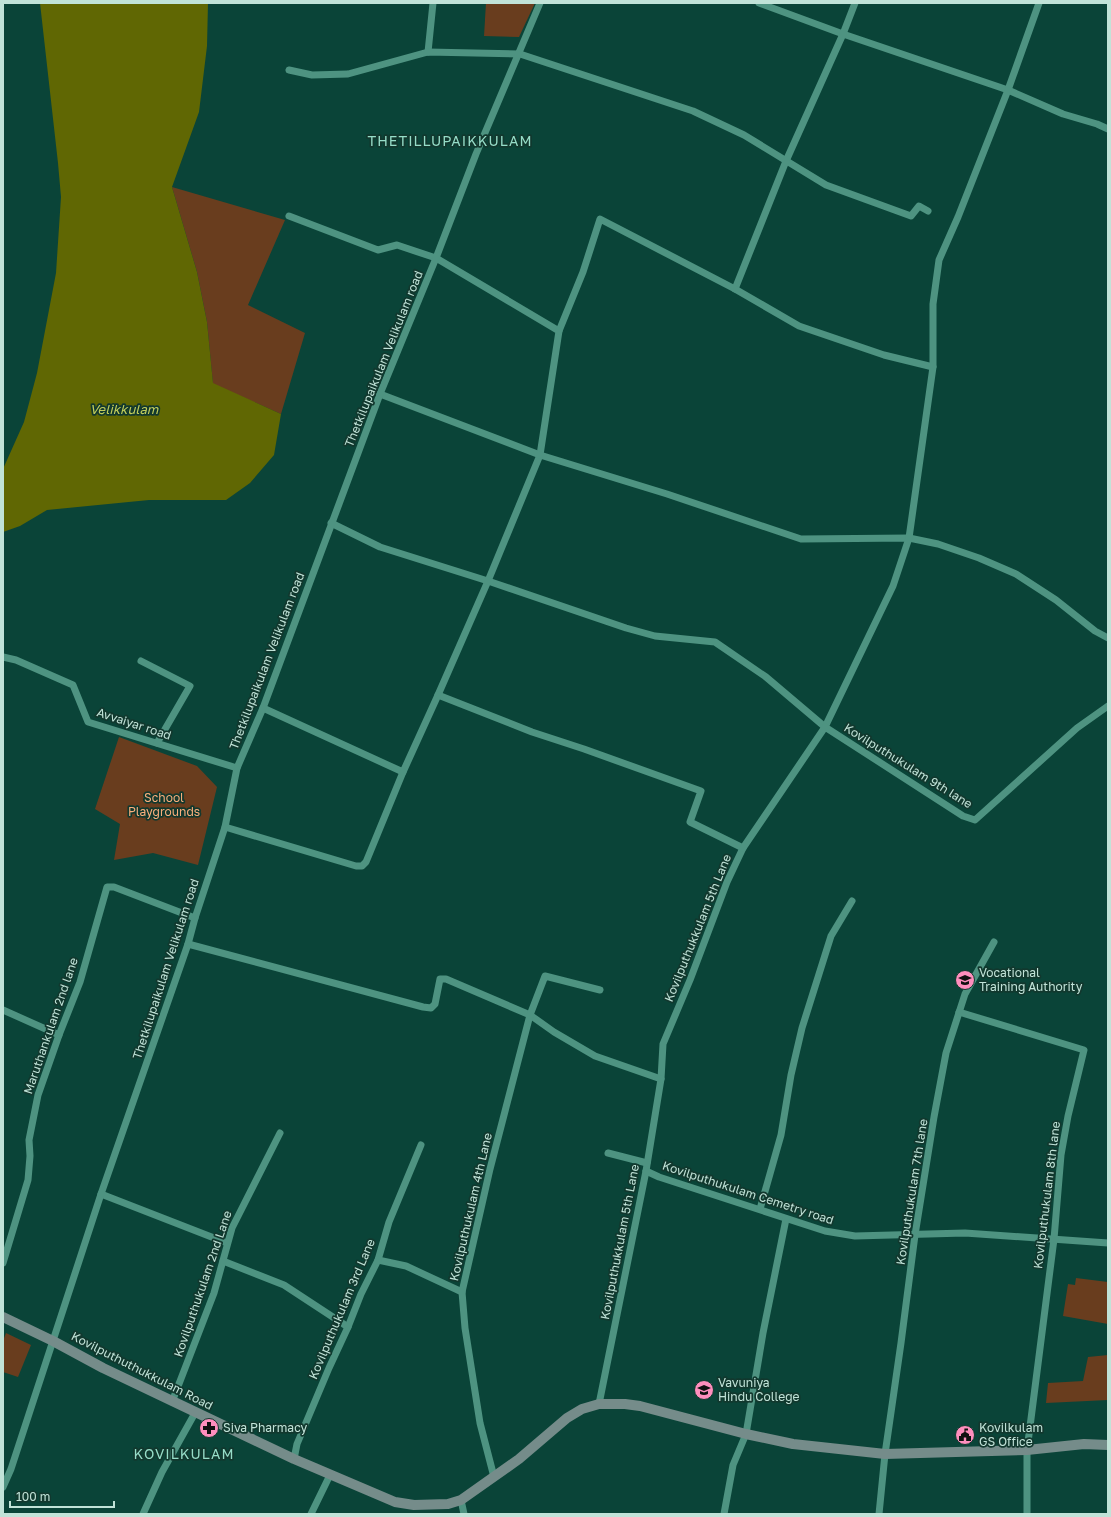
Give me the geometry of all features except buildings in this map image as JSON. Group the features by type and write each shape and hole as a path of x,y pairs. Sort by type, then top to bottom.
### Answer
{"street":[{"path":"428,52 433,3"},
{"name":"Thetkilupaikulam Velikulam road","path":"3,1486 11,1469 101,1194 188,944 225,827 237,768 263,708 380,394 436,258 476,154 520,54 540,3"},
{"path":"759,3 843,34 1008,90 1063,114 1097,124 1108,129"},
{"path":"735,289 786,160 843,34 855,3"},
{"path":"331,523 380,546 626,628 655,636 715,642 766,677 824,727 893,586 909,538 933,367 933,304 939,260 958,217 1008,90 1039,3"},
{"path":"289,70 312,75 348,74 428,52 520,54 693,111 744,135 826,185 875,204 911,216 919,206 928,211"},
{"path":"289,216 378,250 397,245 436,258 559,332"},
{"path":"225,827 356,866 362,866 366,862 403,772 488,581 540,455 559,332 600,219 735,289 799,326 884,355 933,367"},
{"path":"380,394 540,455 667,494 801,539 909,538 938,544 979,558 1016,574 1056,600 1095,631 1108,638"},
{"name":"Avvaiyar road","path":"3,657 16,660 73,685 88,722 237,768"},
{"path":"141,661 190,686 157,743"},
{"name":"Kovilputhukkulam 5th Lane","path":"438,695 532,732 701,791 690,822 743,848 663,1044 662,1079 599,1404"},
{"name":"Kovilputhukulam 9th lane","path":"743,848 824,727 963,816 975,820 1077,728 1108,706"},
{"path":"263,708 403,772"},
{"name":"Maruthankulam 2nd lane","path":"3,1263 28,1180 29,1140 38,1095 59,1035 80,982 107,887 114,887 195,918"},
{"path":"760,1210 781,1135 791,1075 802,1028 832,936 852,901"},
{"name":"Kovilputhukulam 7th lane","path":"879,1514 885,1454 902,1343 915,1235 946,1052 965,994 994,942"},
{"path":"188,944 423,1007 431,1008 435,1004 440,979 446,978 530,1016 595,1056 662,1079"},
{"name":"Kovilputhukulam 4th Lane","path":"494,1477 480,1423 465,1328 462,1292 490,1169 530,1016 545,976 600,990"},
{"path":"3,1010 59,1035"},
{"name":"Kovilputhukulam 8th lane","path":"959,1012 1084,1050 1068,1116 1063,1147 1054,1239 1027,1450 1027,1514"},
{"name":"Kovilputhukulam 2nd Lane","path":"172,1402 214,1293 232,1228 280,1133"},
{"name":"Kovilputhukulam 3rd Lane","path":"294,1459 296,1444 361,1294 378,1260 389,1222 421,1145"},
{"name":"Kovilputhukulam Cemetry road","path":"608,1153 646,1167 659,1177 825,1231 855,1236 965,1233 1108,1243"},
{"path":"101,1194 227,1243"},
{"path":"724,1514 733,1465 746,1434 763,1334 786,1219"},
{"path":"378,1260 406,1266 462,1292"},
{"path":"223,1261 284,1285 348,1327"},
{"name":"Kovilputhuthukkulam Road","path":"3,1317 172,1402 294,1459 395,1502 414,1505 448,1504 461,1500 519,1458 568,1418 582,1409 599,1404 625,1404 640,1406 746,1434 793,1444 885,1454 1027,1450 1084,1444 1108,1445"},
{"path":"143,1514 162,1472 195,1413"},
{"path":"311,1514 330,1475"},
{"path":"461,1500 464,1514"}],"green space":[{"path":"486,3 535,3 519,37 484,36"},
{"path":"172,187 285,220 248,305 305,333 281,414 213,384 207,322 197,272"},
{"name":"School Playgrounds","path":"119,737 197,766 217,787 198,865 153,853 114,860 120,824 95,809"},
{"path":"1076,1278 1108,1282 1108,1324 1063,1316 1068,1284 1075,1285"},
{"path":"6,1333 31,1345 18,1377 3,1372 3,1341"},
{"path":"1108,1355 1108,1400 1046,1403 1048,1383 1083,1381 1088,1357"}],"water":[{"name":"Velikkulam","path":"40,3 208,3 207,46 199,112 172,187 197,272 207,322 213,383 281,414 274,455 250,483 226,500 149,500 47,510 20,526 3,532 3,469 24,422 37,373 56,273 61,197"}],"place":[{"name":"Vocational Training Authority","path":"965,980"},
{"name":"Vavuniya Hindu College","path":"704,1390"},
{"name":"Siva Pharmacy","path":"209,1428"},
{"name":"Kovilkulam GS Office","path":"965,1435"}],"district":[{"name":"THETILLUPAIKKULAM","path":"450,141"},
{"name":"KOVILKULAM","path":"184,1454"}]}
